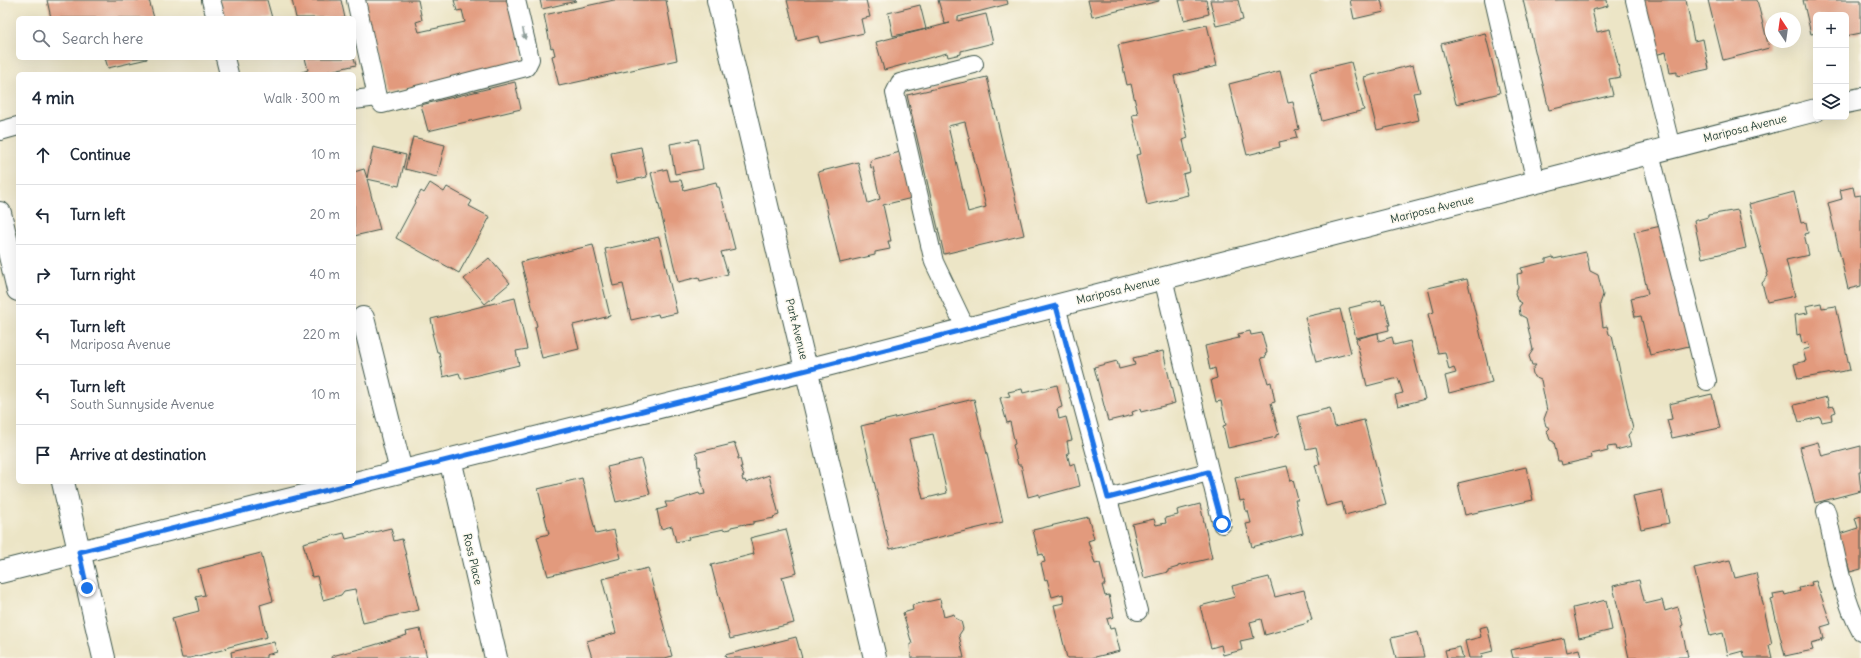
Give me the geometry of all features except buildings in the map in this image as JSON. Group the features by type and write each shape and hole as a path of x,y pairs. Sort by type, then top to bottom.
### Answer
{"street":[{"name":"Park Avenue","path":"718,0 875,658"},
{"path":"1849,101 1861,98"},
{"name":"Mariposa Avenue","path":"356,482 807,370 1813,111"},
{"path":"0,213 3,239 16,283"},
{"path":"363,318 401,471"},
{"name":"Ross Place","path":"450,459 496,658"},
{"path":"63,484 104,658"},
{"name":"Mariposa Avenue","path":"0,572 349,484"}],"lane":[{"path":"212,0 216,16"},
{"path":"344,0 348,16"},
{"path":"356,0 366,98"},
{"path":"366,98 382,104 526,68 530,60 516,0"},
{"path":"1494,0 1536,182"},
{"path":"1636,0 1671,148"},
{"path":"356,55 366,98"},
{"path":"226,60 228,72"},
{"path":"966,329 934,262 895,93 900,83 974,64"},
{"path":"0,131 16,127"},
{"path":"1650,153 1707,381"},
{"path":"1163,278 1208,472 1222,524"},
{"path":"1056,306 1138,610"},
{"path":"1108,498 1208,472"},
{"path":"1826,511 1847,598 1854,618 1861,631"}],"route":[{"path":"87,588 79,552 807,370 1056,306 1108,498 1208,472 1222,524"}]}
